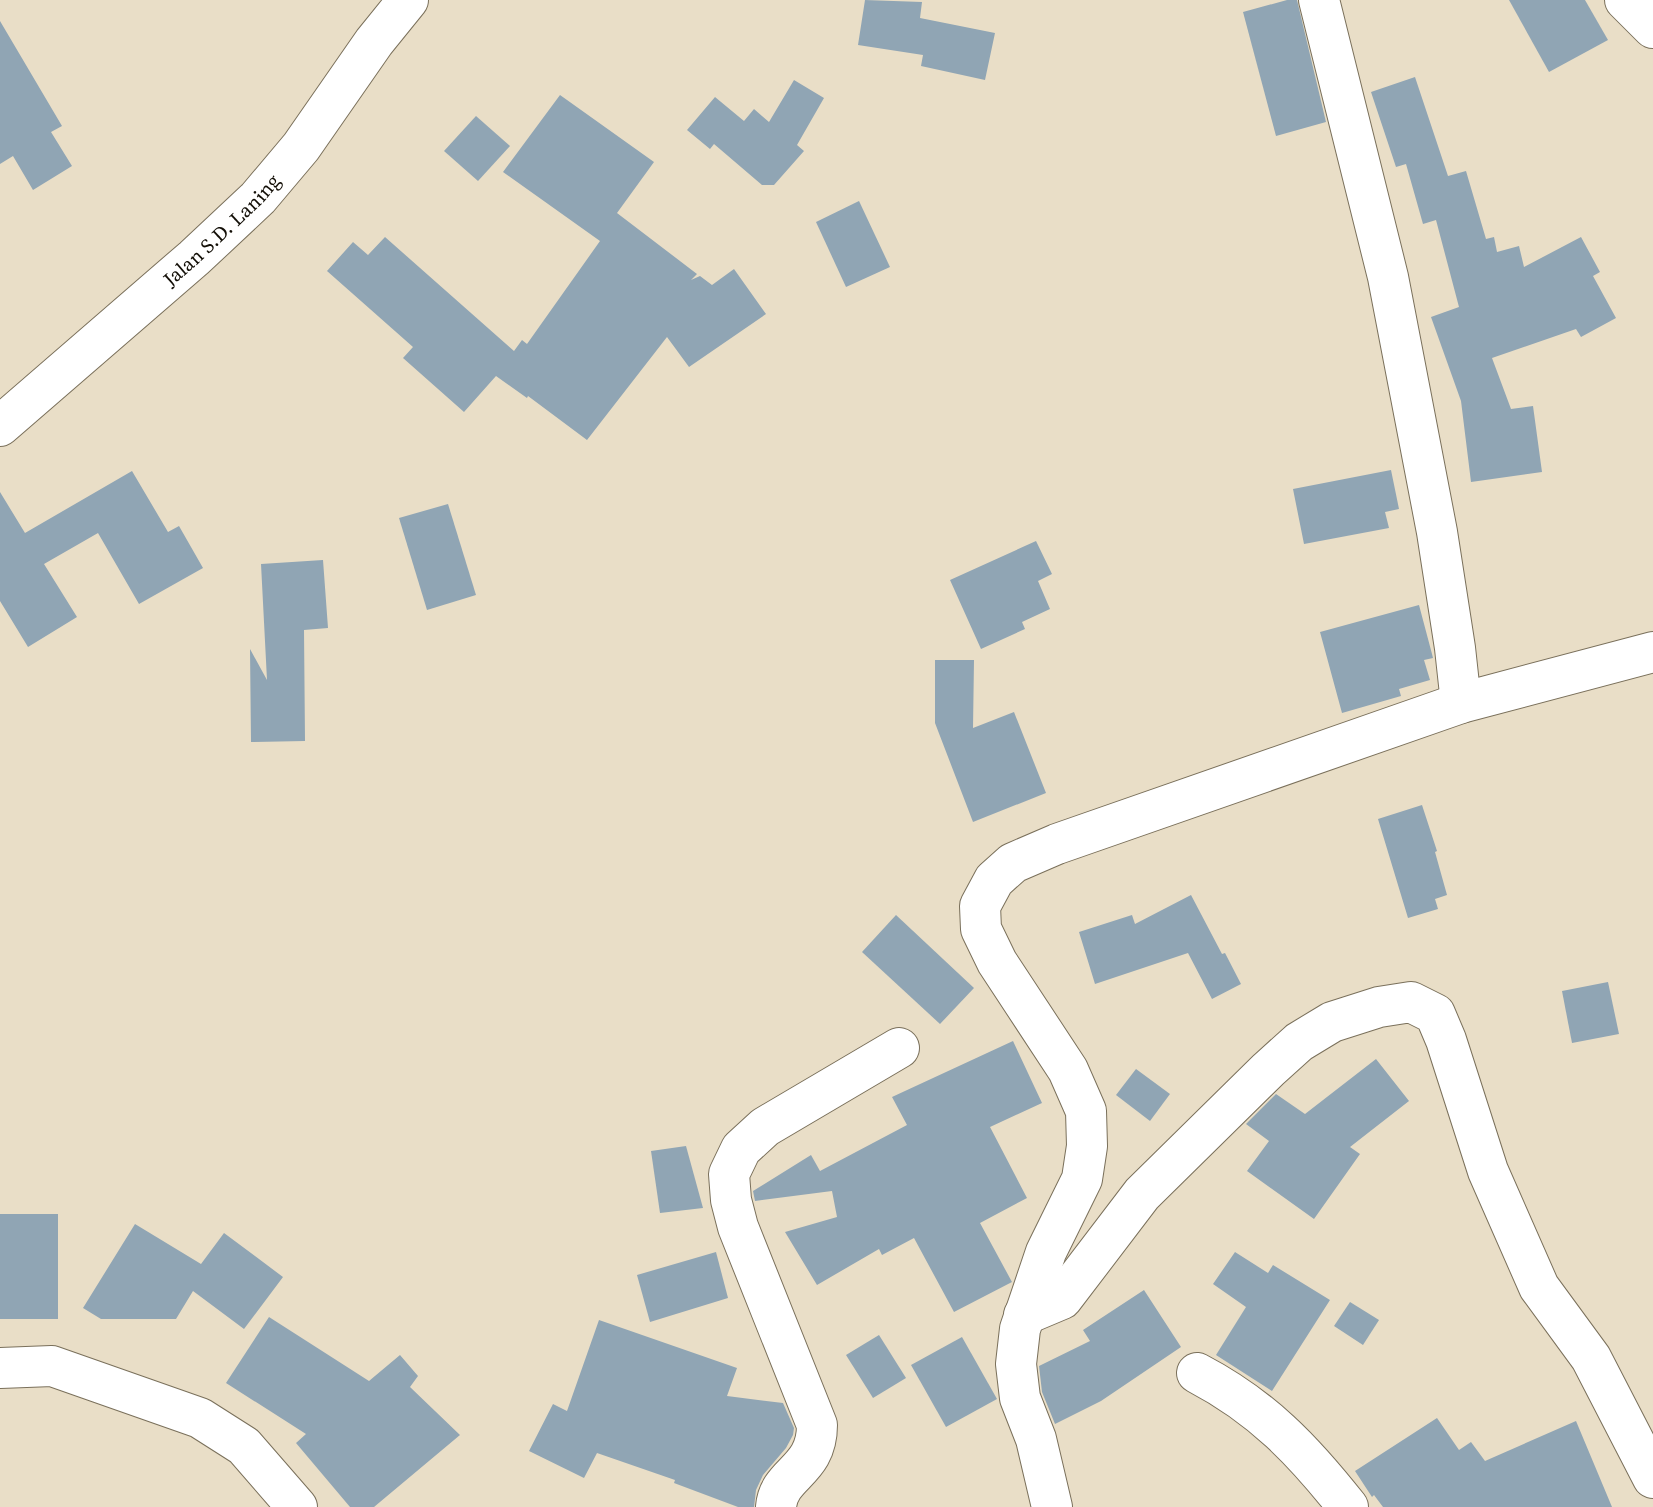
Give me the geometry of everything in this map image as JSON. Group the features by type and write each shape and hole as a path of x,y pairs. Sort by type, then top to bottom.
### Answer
{"street":[{"name":"Jalan S.D. Laning","path":"0,426 194,258 258,198 301,147 374,42 408,0"},
{"path":"1319,0 1388,277 1437,532 1461,703"},
{"path":"1625,0 1653,28"},
{"path":"1052,1507 1036,1439 1020,1398 1016,1364 1024,1315 1046,1252 1082,1179 1087,1146 1086,1111 1068,1070 1010,983 981,929 980,906 994,880 1013,863 1057,844 1461,703 1653,652"},
{"path":"1024,1315 1062,1299 1142,1194 1299,1042 1332,1022 1379,1007 1411,1002 1435,1014 1488,1171 1539,1287 1591,1358 1653,1478"},
{"path":"776,1507 777,1494 813,1454 817,1425 738,1227 729,1174 741,1149 765,1127 899,1048"},
{"path":"0,1368 52,1366 200,1418 244,1446 261,1490 297,1507"},
{"path":"1197,1373 1230,1390 1287,1435 1348,1507"}],"building":[{"path":"865,0 922,2 920,18 995,33 985,80 921,66 923,55 858,45"},
{"path":"1297,0 1326,122 1276,136 1243,12"},
{"path":"1509,0 1585,0 1608,40 1549,72"},
{"path":"0,21 62,126 51,132 72,166 33,190 13,156 0,164"},
{"path":"1415,77 1448,176 1466,171 1486,239 1494,237 1497,252 1519,246 1524,267 1581,237 1600,272 1593,276 1616,318 1581,337 1576,329 1492,358 1511,409 1533,406 1542,472 1471,482 1461,401 1431,317 1459,307 1436,220 1423,224 1406,164 1396,167 1371,92"},
{"path":"794,80 824,98 797,145 804,151 774,185 762,185 714,144 710,149 687,130 715,97 744,121 754,109 769,122"},
{"path":"560,95 654,162 617,213 697,274 691,280 700,276 712,285 734,269 766,314 689,367 667,337 587,440 496,376 464,412 403,358 413,347 327,271 353,242 368,255 385,237 514,351 522,340 527,344 600,241 503,172"},
{"path":"476,116 510,146 478,181 444,151"},
{"path":"859,201 890,267 846,287 816,222"},
{"path":"1391,470 1399,509 1385,512 1389,528 1304,544 1293,489"},
{"path":"132,471 168,532 179,526 203,568 139,604 98,533 44,564 77,617 28,647 0,601 0,492 25,533"},
{"path":"448,504 476,595 427,610 399,518"},
{"path":"1036,541 1052,574 1038,581 1050,609 1022,622 1025,629 981,649 950,580"},
{"path":"323,560 328,628 304,630 305,741 251,742 250,649 267,680 261,564"},
{"path":"1419,605 1433,658 1424,660 1430,680 1399,689 1401,696 1342,713 1320,632"},
{"path":"935,660 974,660 973,728 1014,712 1046,793 973,822 935,723"},
{"path":"1422,805 1447,895 1435,899 1438,909 1408,918 1378,819"},
{"path":"1191,895 1241,984 1212,999 1188,953 1095,984 1079,932 1132,915 1135,924"},
{"path":"896,915 974,988 940,1024 862,952"},
{"path":"1608,982 1619,1034 1572,1043 1562,991"},
{"path":"1013,1041 1042,1103 990,1127 1027,1198 980,1223 1012,1282 954,1312 914,1238 882,1255 879,1249 817,1285 785,1232 837,1217 832,1191 755,1201 753,1191 811,1155 820,1171 907,1125 892,1097"},
{"path":"1376,1059 1409,1101 1350,1147 1360,1154 1314,1219 1247,1171 1269,1141 1246,1124 1276,1094 1305,1114"},
{"path":"1136,1069 1170,1094 1150,1121 1116,1095"},
{"path":"686,1146 703,1208 660,1213 651,1151"},
{"path":"0,1214 58,1214 58,1319 0,1319"},
{"path":"135,1224 201,1264 224,1233 283,1277 244,1329 193,1291 176,1319 101,1319 83,1308"},
{"path":"716,1252 728,1298 650,1322 637,1275"},
{"path":"1235,1252 1268,1273 1273,1265 1330,1300 1272,1391 1216,1355 1246,1307 1213,1284"},
{"path":"1144,1290 1181,1347 1101,1401 1055,1424 1042,1392 1039,1366 1090,1341 1083,1330"},
{"path":"1350,1302 1379,1320 1363,1345 1334,1326"},
{"path":"269,1317 369,1381 400,1355 418,1376 410,1387 460,1435 374,1507 350,1507 296,1443 306,1434 226,1383"},
{"path":"599,1320 737,1368 727,1396 783,1403 794,1428 793,1435 763,1475 756,1490 754,1507 738,1507 674,1483 675,1480 597,1453 584,1478 529,1451 553,1404 567,1411"},
{"path":"879,1335 906,1378 873,1398 846,1355"},
{"path":"962,1337 997,1399 946,1427 911,1365"},
{"path":"1437,1418 1459,1450 1471,1442 1485,1461 1576,1421 1612,1507 1383,1507 1374,1495 1372,1497 1355,1471"}]}
